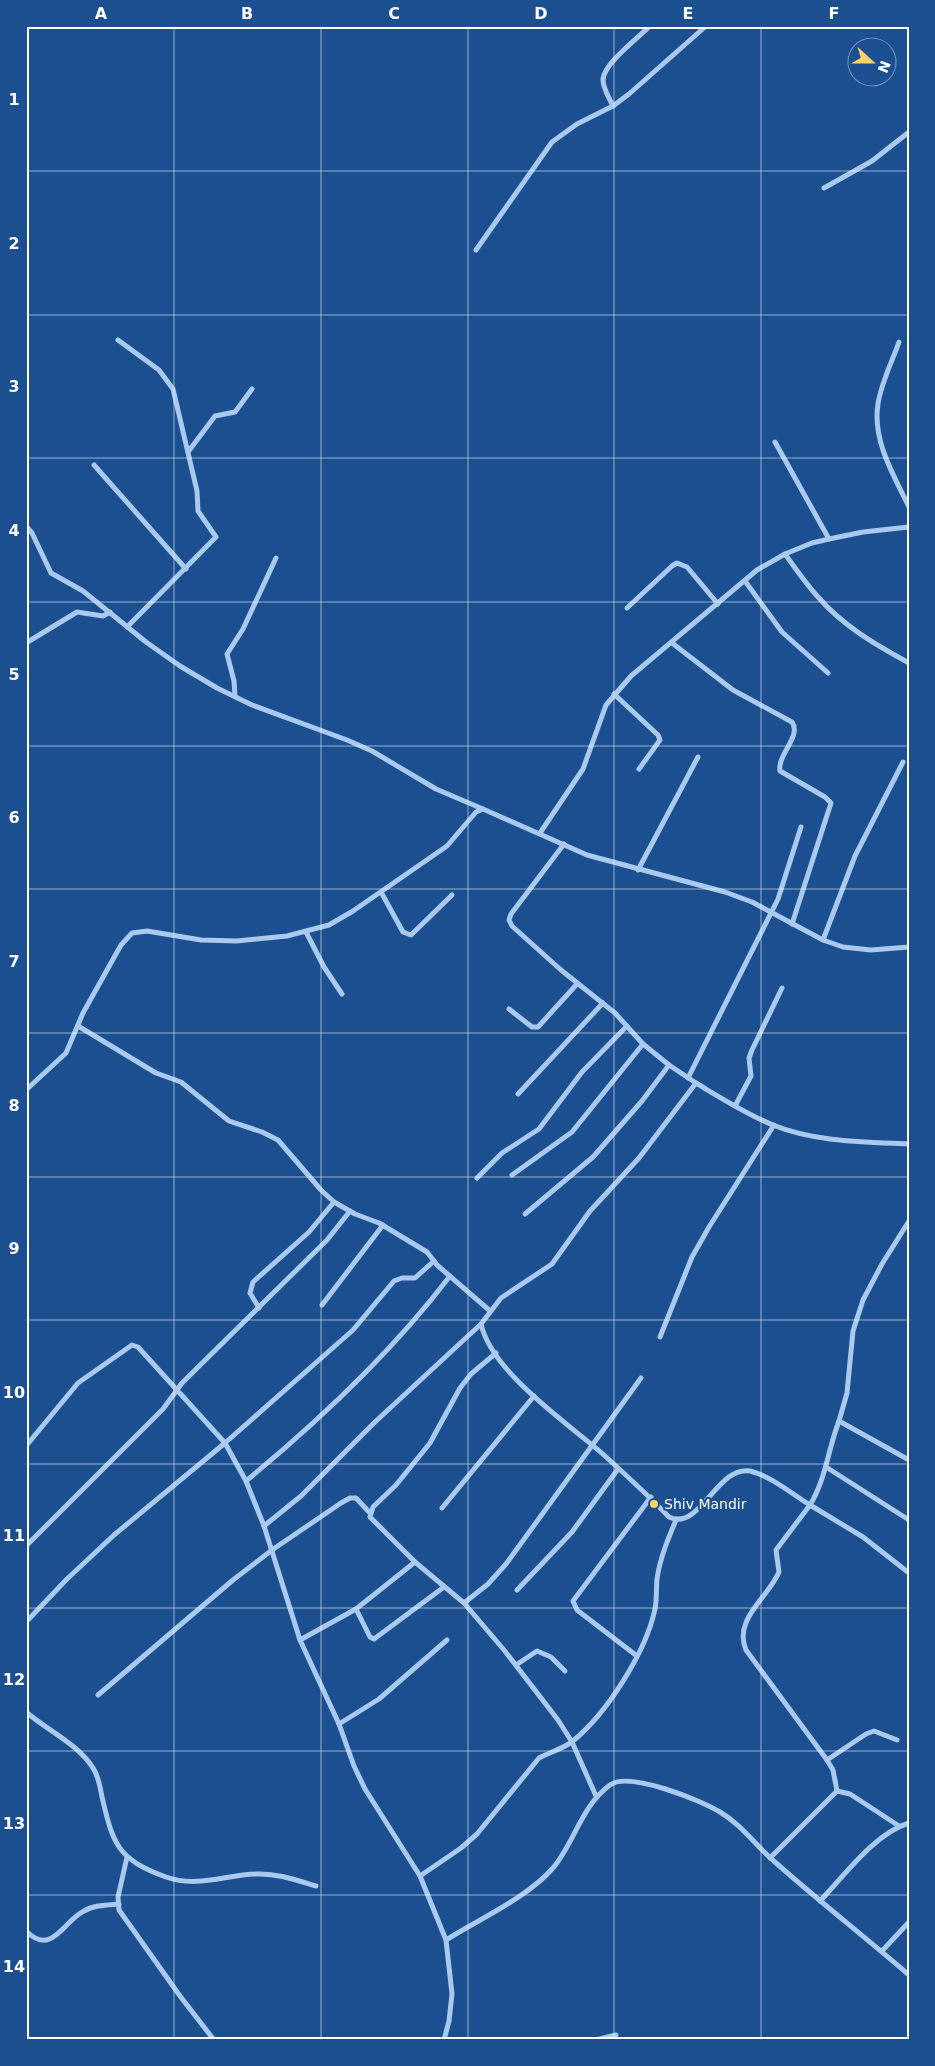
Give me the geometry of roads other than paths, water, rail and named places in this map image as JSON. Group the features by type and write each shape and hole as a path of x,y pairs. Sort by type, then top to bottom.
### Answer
{"street":[{"path":"613,106 604,86 604,75 616,58 650,26"},
{"path":"476,250 552,142 577,124 613,106 629,94 706,26"},
{"path":"824,188 866,165 909,132"},
{"path":"118,340 159,370 167,379 176,400 197,491 198,511 216,537 127,628"},
{"path":"899,342 880,395 877,423 892,475 909,507"},
{"path":"188,452 215,416 235,412 252,389"},
{"path":"775,442 829,539"},
{"path":"94,465 186,569"},
{"path":"26,526 32,533 51,573 83,591 127,628 180,666 234,696 347,740 372,752 436,789 587,855 725,892 772,912 823,940 843,946 871,950 909,947"},
{"path":"540,833 583,769 599,719 606,704 614,694 631,676 757,570 784,554 812,543 872,530 909,527"},
{"path":"784,554 835,615 856,631 909,663"},
{"path":"234,696 234,681 227,654 243,629 276,558"},
{"path":"627,608 677,563 686,567 718,604"},
{"path":"744,582 782,632 828,673"},
{"path":"26,643 76,612 103,616 110,612"},
{"path":"672,643 733,690 792,722 794,732 781,760 780,771 825,797 831,803 792,924"},
{"path":"614,694 660,740 638,770"},
{"path":"638,870 698,757"},
{"path":"823,940 856,856 903,762"},
{"path":"26,1090 66,1054 78,1026 121,945 132,933 147,931 201,940 237,941 306,932 329,925 447,846 476,812 483,809"},
{"path":"688,1078 772,912 801,827"},
{"path":"564,844 511,914 509,920 512,926 577,984 602,1003 643,1044 669,1065 696,1083 735,1106 774,1125 797,1132 829,1137 908,1143"},
{"path":"380,892 403,932 411,935 452,895"},
{"path":"306,932 324,967 342,994"},
{"path":"510,1009 532,1027 538,1027 577,984"},
{"path":"735,1106 751,1076 750,1058 752,1050 782,988"},
{"path":"518,1094 602,1003"},
{"path":"78,1026 156,1073 181,1082 229,1121 262,1132 278,1140 321,1190 334,1202 383,1225 430,1254 434,1261 489,1310"},
{"path":"477,1178 502,1153 539,1128 549,1118 582,1072 627,1026"},
{"path":"512,1175 572,1132 643,1044"},
{"path":"525,1214 593,1157 642,1101 669,1065"},
{"path":"264,1526 302,1496 382,1415 481,1324 489,1310 500,1298 552,1264 590,1212 639,1158 696,1083"},
{"path":"660,1337 692,1257 708,1227 774,1125"},
{"path":"259,1308 250,1294 253,1282 309,1232 334,1202"},
{"path":"26,1546 163,1410 178,1389 327,1240 350,1211"},
{"path":"837,1791 833,1770 827,1760 746,1650 742,1641 742,1629 779,1572 776,1550 810,1505 822,1483 830,1444 847,1393 853,1332 863,1300 882,1264 909,1221"},
{"path":"322,1305 383,1225"},
{"path":"26,1622 67,1579 114,1535 225,1442 352,1330 394,1281 402,1278 415,1278 434,1261"},
{"path":"246,1481 285,1448 384,1352 423,1312 450,1276"},
{"path":"481,1324 484,1336 496,1354 534,1396 651,1497 669,1517 676,1520 682,1519 704,1504 727,1476 741,1471 750,1471 764,1477 863,1537 909,1573"},
{"path":"26,1446 78,1383 129,1346 138,1347 225,1442 246,1481 264,1526 300,1640 339,1724 365,1789 420,1876 446,1940 452,1994 449,2022 444,2040"},
{"path":"370,1512 414,1465 430,1443 460,1388 471,1374 496,1354"},
{"path":"464,1603 488,1584 506,1564 641,1378"},
{"path":"442,1508 534,1396"},
{"path":"839,1421 909,1460"},
{"path":"826,1467 909,1520"},
{"path":"517,1590 572,1532 618,1469"},
{"path":"637,1656 577,1610 573,1601 651,1497"},
{"path":"98,1695 233,1580 272,1550 350,1498 356,1498 370,1512 373,1522 415,1562 464,1603 516,1665 558,1720 572,1742 596,1796"},
{"path":"420,1876 461,1848 477,1834 540,1758 552,1750 572,1742 607,1704 637,1656 650,1624 664,1550 676,1520"},
{"path":"300,1640 356,1609 415,1562"},
{"path":"356,1609 370,1637 374,1639 444,1587"},
{"path":"339,1724 379,1699 447,1640"},
{"path":"516,1665 537,1650 551,1657 565,1671"},
{"path":"26,1712 84,1756 93,1768 98,1778 113,1838 119,1850 127,1858 166,1876 186,1882 204,1882 256,1874 279,1875 316,1886"},
{"path":"827,1760 866,1734 874,1731 897,1740"},
{"path":"446,1940 526,1891 551,1870 565,1852 596,1796 612,1783 624,1780 643,1783 695,1800 720,1811 741,1826 770,1858 909,1974"},
{"path":"837,1791 850,1794 899,1826"},
{"path":"770,1858 837,1791"},
{"path":"820,1901 873,1846 899,1826 909,1823"},
{"path":"127,1858 118,1904 123,1918 214,2040"},
{"path":"26,1931 35,1938 48,1940 55,1937 72,1918 82,1911 118,1904"},
{"path":"882,1951 909,1922"},
{"path":"596,2040 616,2035"}],"place":[{"name":"Shiv Mandir","path":"654,1504"}]}
